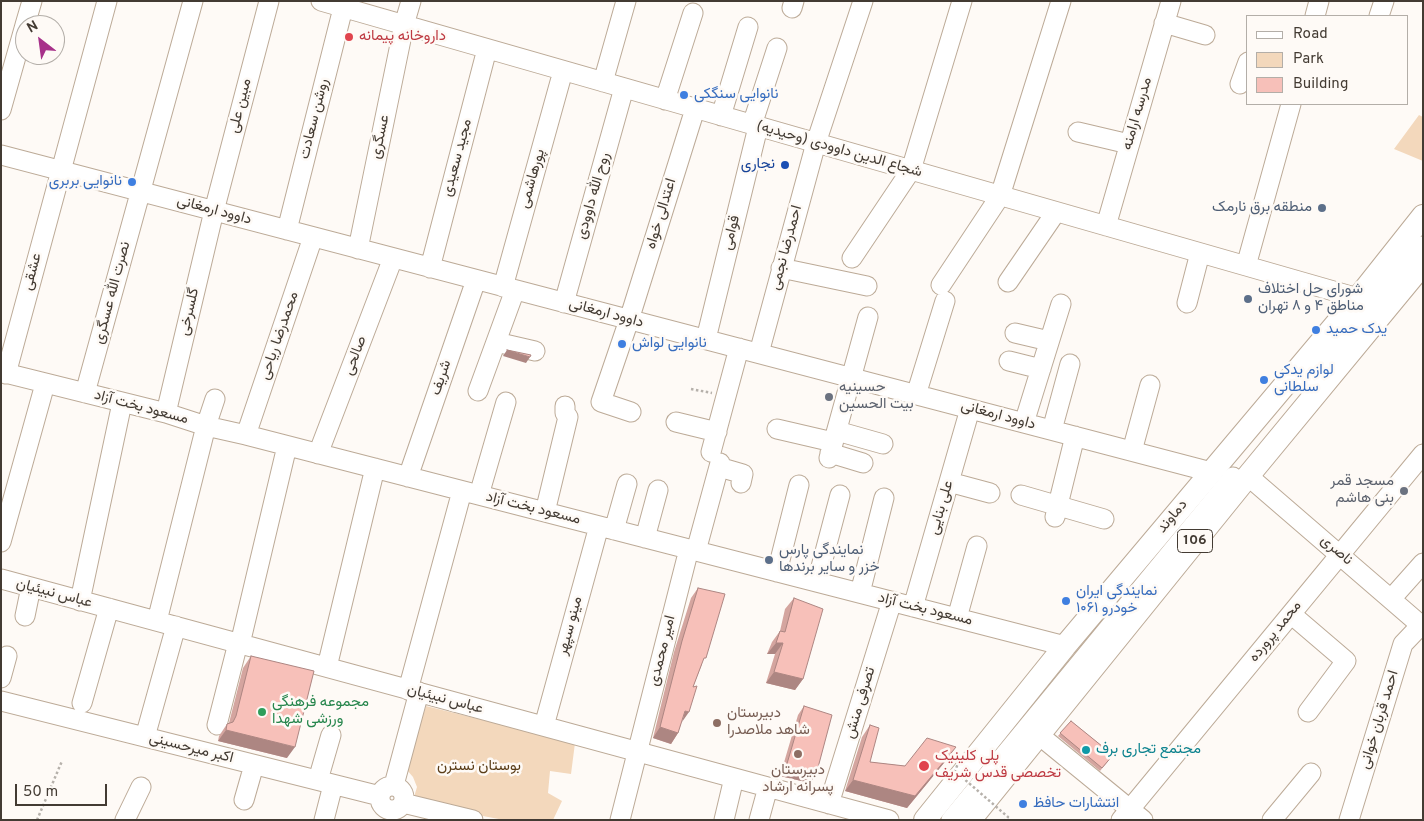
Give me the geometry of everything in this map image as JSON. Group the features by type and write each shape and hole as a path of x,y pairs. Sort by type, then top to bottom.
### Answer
{"main road":[{"name":"دماوند","path":"925,820 1065,646 1358,298 1423,216"},
{"name":"106","path":"970,820 1248,476 1423,264"}],"street":[{"path":"28,15 32,1"},
{"name":"عشقی","path":"4,373 107,1"},
{"name":"نصرت الله عسگری","path":"85,393 193,1"},
{"name":"مبین علی","path":"214,211 269,1"},
{"name":"شجاع الدین داوودی (وحیدیه)","path":"321,1 1358,298"},
{"name":"عسگری","path":"358,249 404,25 411,1"},
{"path":"603,82 626,1"},
{"name":"احمدرضا نجمی","path":"759,354 816,143 863,1"},
{"path":"852,258 911,170 962,1"},
{"path":"916,395 943,293 1000,196 1060,1"},
{"name":"مدرسه ارامنه","path":"1106,226 1171,1"},
{"path":"1315,15 1319,1"},
{"path":"1379,15 1384,1"},
{"name":"روشن سعادت","path":"287,230 343,8"},
{"path":"665,100 693,13"},
{"path":"1164,23 1205,36"},
{"path":"721,116 748,27"},
{"name":"قوامی","path":"706,340 755,126 777,48"},
{"name":"مجید سعیدی","path":"430,268 487,49"},
{"path":"1,110 15,60"},
{"path":"1240,84 1246,68"},
{"name":"پورهاشمی","path":"478,391 496,342 563,71"},
{"name":"روح الله داوودی","path":"564,303 624,88"},
{"path":"1246,266 1291,105"},
{"name":"اعتدالی خواه","path":"631,412 601,402 630,320 695,109"},
{"path":"1078,132 1129,144"},
{"name":"داوود ارمغانی","path":"1,156 1211,472"},
{"name":"گلسرخی","path":"166,414 214,211"},
{"path":"1008,282 1056,212"},
{"name":"محمدرضا ریاحی","path":"246,435 313,237"},
{"path":"951,820 1423,246"},
{"path":"1186,303 1200,253"},
{"path":"962,820 1423,254"},
{"name":"صالحی","path":"318,454 393,258"},
{"path":"782,268 867,286"},
{"name":"شریف","path":"408,477 476,280"},
{"path":"1024,423 1061,304"},
{"path":"832,446 868,317"},
{"path":"1015,332 1049,341"},
{"path":"496,342 535,351"},
{"name":"امیر محمدی","path":"620,820 717,461 717,432 739,348"},
{"path":"1009,362 1041,368"},
{"path":"1052,430 1070,364"},
{"name":"مسعود بخت آزاد","path":"4,373 1065,646"},
{"path":"1,542 45,384"},
{"path":"1132,451 1150,385"},
{"path":"157,621 206,426 215,398"},
{"path":"390,803 413,691 470,493 506,402"},
{"path":"80,601 122,403"},
{"path":"545,512 568,417 565,413 565,406"},
{"name":"علی بنایی","path":"913,607 970,409"},
{"path":"676,422 717,432"},
{"path":"777,429 832,446 863,462"},
{"path":"1056,513 1076,436"},
{"path":"832,446 883,444"},
{"path":"216,725 239,644 286,446"},
{"name":"محمد پرورده","path":"1131,816 1291,614 1423,454"},
{"path":"717,461 744,474 741,483"},
{"path":"327,667 375,468"},
{"name":"ناصری","path":"1248,476 1422,625"},
{"path":"949,482 990,493"},
{"name":"مینو سپهر","path":"544,726 606,528 627,484"},
{"path":"777,572 798,485"},
{"path":"645,538 658,490"},
{"path":"1021,495 1056,513 1104,519"},
{"path":"817,582 840,496"},
{"path":"860,593 884,498"},
{"path":"957,618 977,546"},
{"path":"1391,599 1423,563"},
{"name":"عباس نبیئیان","path":"1,579 889,820"},
{"path":"25,616 31,587"},
{"name":"تصرفی منش","path":"830,804 892,601"},
{"path":"82,702 109,608"},
{"path":"1291,614 1346,661 1308,712"},
{"name":"احمد قربان خوانی","path":"1349,820 1403,644 1422,625"},
{"path":"145,737 176,626"},
{"path":"1,678 7,656"},
{"name":"اکبر میرحسینی","path":"1,701 325,782 390,803 469,819"},
{"path":"324,820 325,782 330,735"},
{"path":"1038,735 1131,816"},
{"path":"244,800 254,765"},
{"path":"1272,820 1310,773"},
{"path":"724,820 734,778"},
{"path":"125,820 142,787"},
{"path":"759,820 768,787"}],"path":[{"path":"691,389 726,396"},
{"path":"961,756 955,771 1008,817 1005,820"},
{"path":"37,820 62,761"}],"green space":[{"path":"1419,115 1423,117 1423,161 1394,149"},
{"name":"بوستان نسترن","path":"426,706 575,743 571,774 550,771 548,793 562,801 553,820 504,820 467,813 414,797 417,787 413,777 406,769"}],"building":[{"path":"507,350 531,355 530,357"},
{"path":"698,588 725,594 706,658 704,658 693,687 697,686 689,712 685,711 678,733 660,727"},
{"path":"794,598 823,609 803,679 774,672 783,643 776,643 780,631 785,632"},
{"name":"مجموعه فرهنگی ورزشی شهدا","path":"251,656 314,671 295,747 226,730 227,724 233,722 236,716"},
{"path":"804,706 832,715 816,775 786,767"},
{"name":"مجتمع تجاری برف","path":"1071,721 1113,755 1102,768 1060,733"},
{"path":"870,725 879,728 870,762 905,766 927,738 956,747 915,796 853,780"}],"place":[{"name":"داروخانه پیمانه","path":"349,37"},
{"name":"نانوایی سنگکی","path":"684,95"},
{"name":"نجاری","path":"785,165"},
{"name":"نانوایی بربری","path":"132,182"},
{"name":"منطقه برق نارمک","path":"1322,208"},
{"name":"شورای حل اختلاف مناطق ۴ و ۸ تهران","path":"1248,299"},
{"name":"یدک حمید","path":"1316,330"},
{"name":"نانوایی لواش","path":"622,344"},
{"name":"لوازم یدکی سلطانی","path":"1264,380"},
{"name":"حسینیه بیت الحسین","path":"829,397"},
{"name":"مسجد قمر بنی هاشم","path":"1404,491"},
{"name":"نمایندگی پارس خزر و سایر برندها","path":"769,560"},
{"name":"نمایندگی ایران خودرو ۱۰۶۱","path":"1066,601"},
{"name":"مجموعه فرهنگی ورزشی شهدا","path":"262,712"},
{"name":"دبیرستان شاهد ملاصدرا","path":"717,723"},
{"name":"مجتمع تجاری برف","path":"1086,750"},
{"name":"دبیرستان پسرانه ارشاد","path":"798,754"},
{"name":"پلی کلینیک تخصصی قدس شریف","path":"924,766"},
{"name":"انتشارات حافظ","path":"1023,804"}]}
